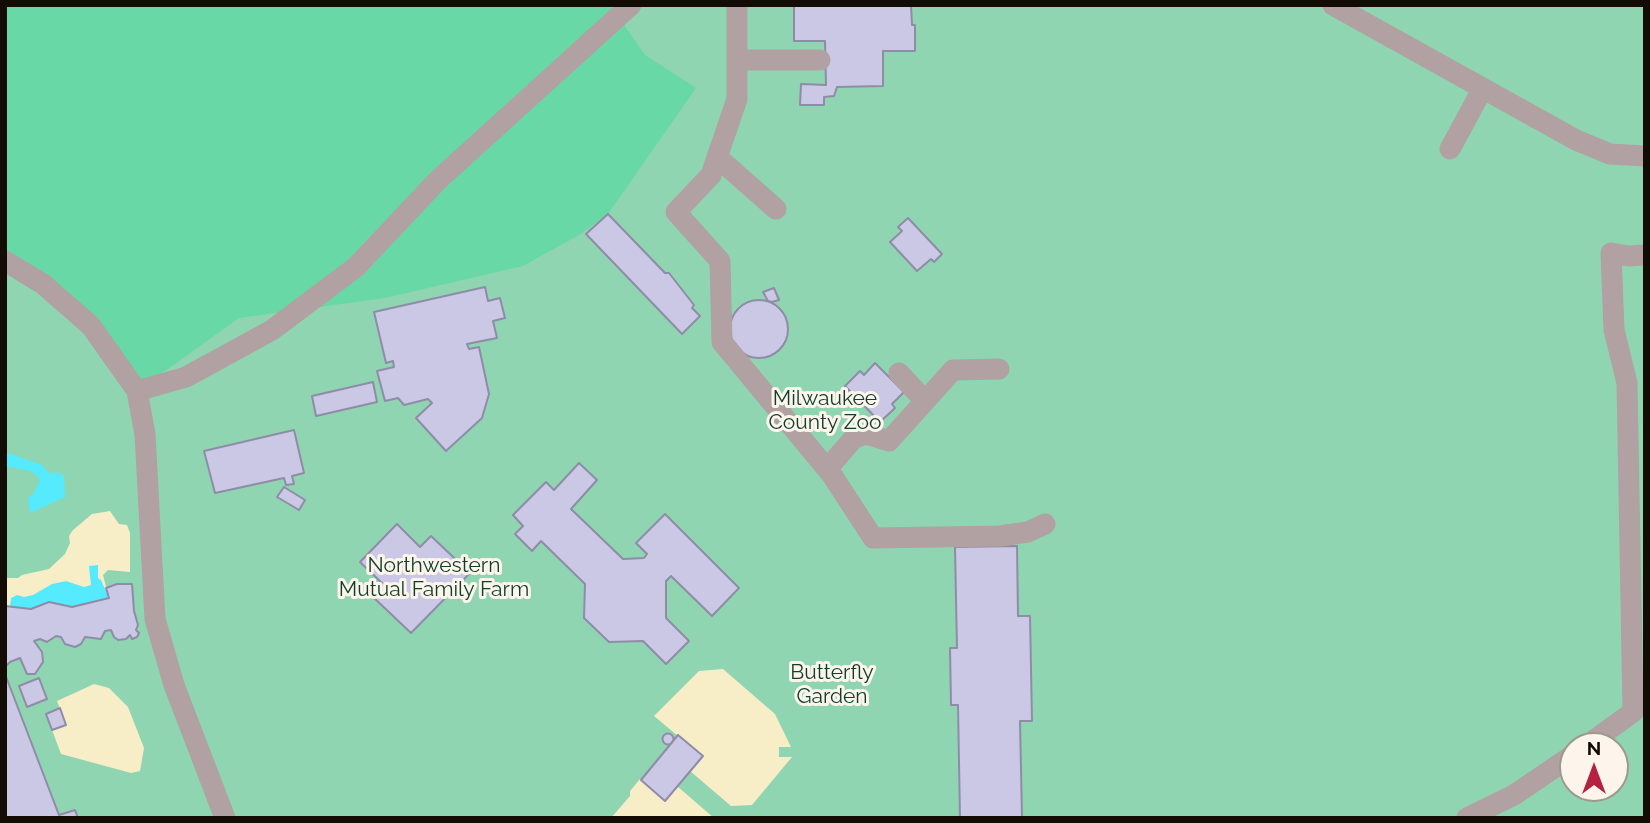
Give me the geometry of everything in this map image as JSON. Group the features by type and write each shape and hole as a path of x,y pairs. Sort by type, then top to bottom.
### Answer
{"street":[{"path":"137,391 186,377 272,330 356,267 438,180 631,5"},
{"path":"737,5 737,99 711,175 676,212 720,261 722,342 827,469 873,538 1000,536 1028,532 1045,524"},
{"path":"1333,5 1599,150 1623,156 1645,156"},
{"path":"737,60 820,60"},
{"path":"1450,149 1483,89"},
{"path":"717,157 776,209"},
{"path":"1605,732 1633,712 1627,383 1614,330 1611,253 1645,255"},
{"path":"5,261 43,284 91,326 137,391 145,435 155,619 175,688 225,818"},
{"path":"827,469 854,438 866,434 889,441 953,370 999,369"},
{"path":"899,373 925,401"},
{"path":"1467,818 1514,795 1559,764"}],"green space":[{"name":"Milwaukee County Zoo","path":"5,5 1645,5 1645,818 5,818"},
{"path":"5,5 610,5 645,55 696,88 608,214 579,235 523,266 385,298 239,318 137,391 117,363 5,261"}],"sand":[{"path":"110,511 119,524 127,525 130,533 130,572 108,570 103,575 109,598 31,609 5,606 7,578 18,578 49,569 65,554 73,530 92,514"},
{"path":"723,669 775,714 791,747 779,747 779,757 792,757 752,805 731,806 690,771 678,736 654,716 699,671"},
{"path":"94,684 109,688 128,707 144,748 140,771 131,773 61,754 52,730 66,725 57,701"},
{"path":"640,779 677,786 714,818 611,818 630,796 630,791"}],"water":[{"path":"5,452 42,465 50,474 56,472 64,476 65,497 30,513 28,498 34,493 40,479 31,471 5,466"},
{"path":"98,565 98,578 109,598 72,607 10,607 11,598 17,595 33,595 52,584 66,581 84,587 91,585 89,566"}],"building":[{"path":"794,5 911,5 912,25 915,25 915,51 883,51 883,86 837,87 834,96 824,97 824,105 800,105 801,84 826,85 825,41 794,41"},
{"path":"608,214 665,273 669,273 694,305 692,308 700,316 682,334 586,234"},
{"path":"908,218 942,254 934,262 931,259 917,271 890,242 902,231 898,227"},
{"path":"485,287 488,301 500,298 505,318 493,321 497,338 467,344 469,349 479,347 489,394 482,418 446,451 416,418 432,403 428,399 404,405 398,398 385,401 377,371 394,367 393,361 386,363 374,312"},
{"path":"774,288 779,300 768,301 763,292"},
{"path":"759,300 770,302 783,313 788,329 786,340 775,353 759,358 748,356 735,345 730,329 732,318 743,305"},
{"path":"875,363 904,392 892,404 895,408 880,422 845,386 860,371 864,375"},
{"path":"373,382 377,402 316,416 312,396"},
{"path":"294,430 304,473 292,476 294,484 286,485 284,478 215,493 204,451"},
{"path":"579,463 597,480 571,509 623,559 644,558 647,554 636,543 665,514 739,588 712,616 671,576 666,581 666,618 689,641 666,664 643,641 609,642 584,618 585,584 541,541 532,551 515,534 523,526 513,515 546,482 554,490"},
{"path":"284,487 305,500 299,510 277,497"},
{"path":"397,524 420,547 431,536 470,573 411,633 372,596 383,584 360,562"},
{"path":"1017,546 1018,616 1030,616 1032,721 1020,721 1022,818 960,818 958,705 951,705 950,648 957,648 955,547"},
{"path":"117,584 132,584 138,625 136,630 139,633 137,637 132,639 130,635 126,639 118,640 111,630 105,631 101,639 85,637 81,644 75,647 65,644 61,637 56,636 47,642 40,639 34,641 42,652 43,662 35,674 27,674 20,658 5,667 5,606 31,609 49,602 72,607 109,598 106,588"},
{"path":"5,674 59,815 75,810 78,818 5,818"},
{"path":"39,678 47,699 27,707 19,686"},
{"path":"60,708 66,725 52,730 46,714"},
{"path":"668,733 674,739 668,745 662,739"},
{"path":"678,735 703,756 665,801 641,780"}],"park label":[{"name":"Northwestern Mutual Family Farm","path":"434,578"},
{"name":"Butterfly Garden","path":"832,685"}]}
